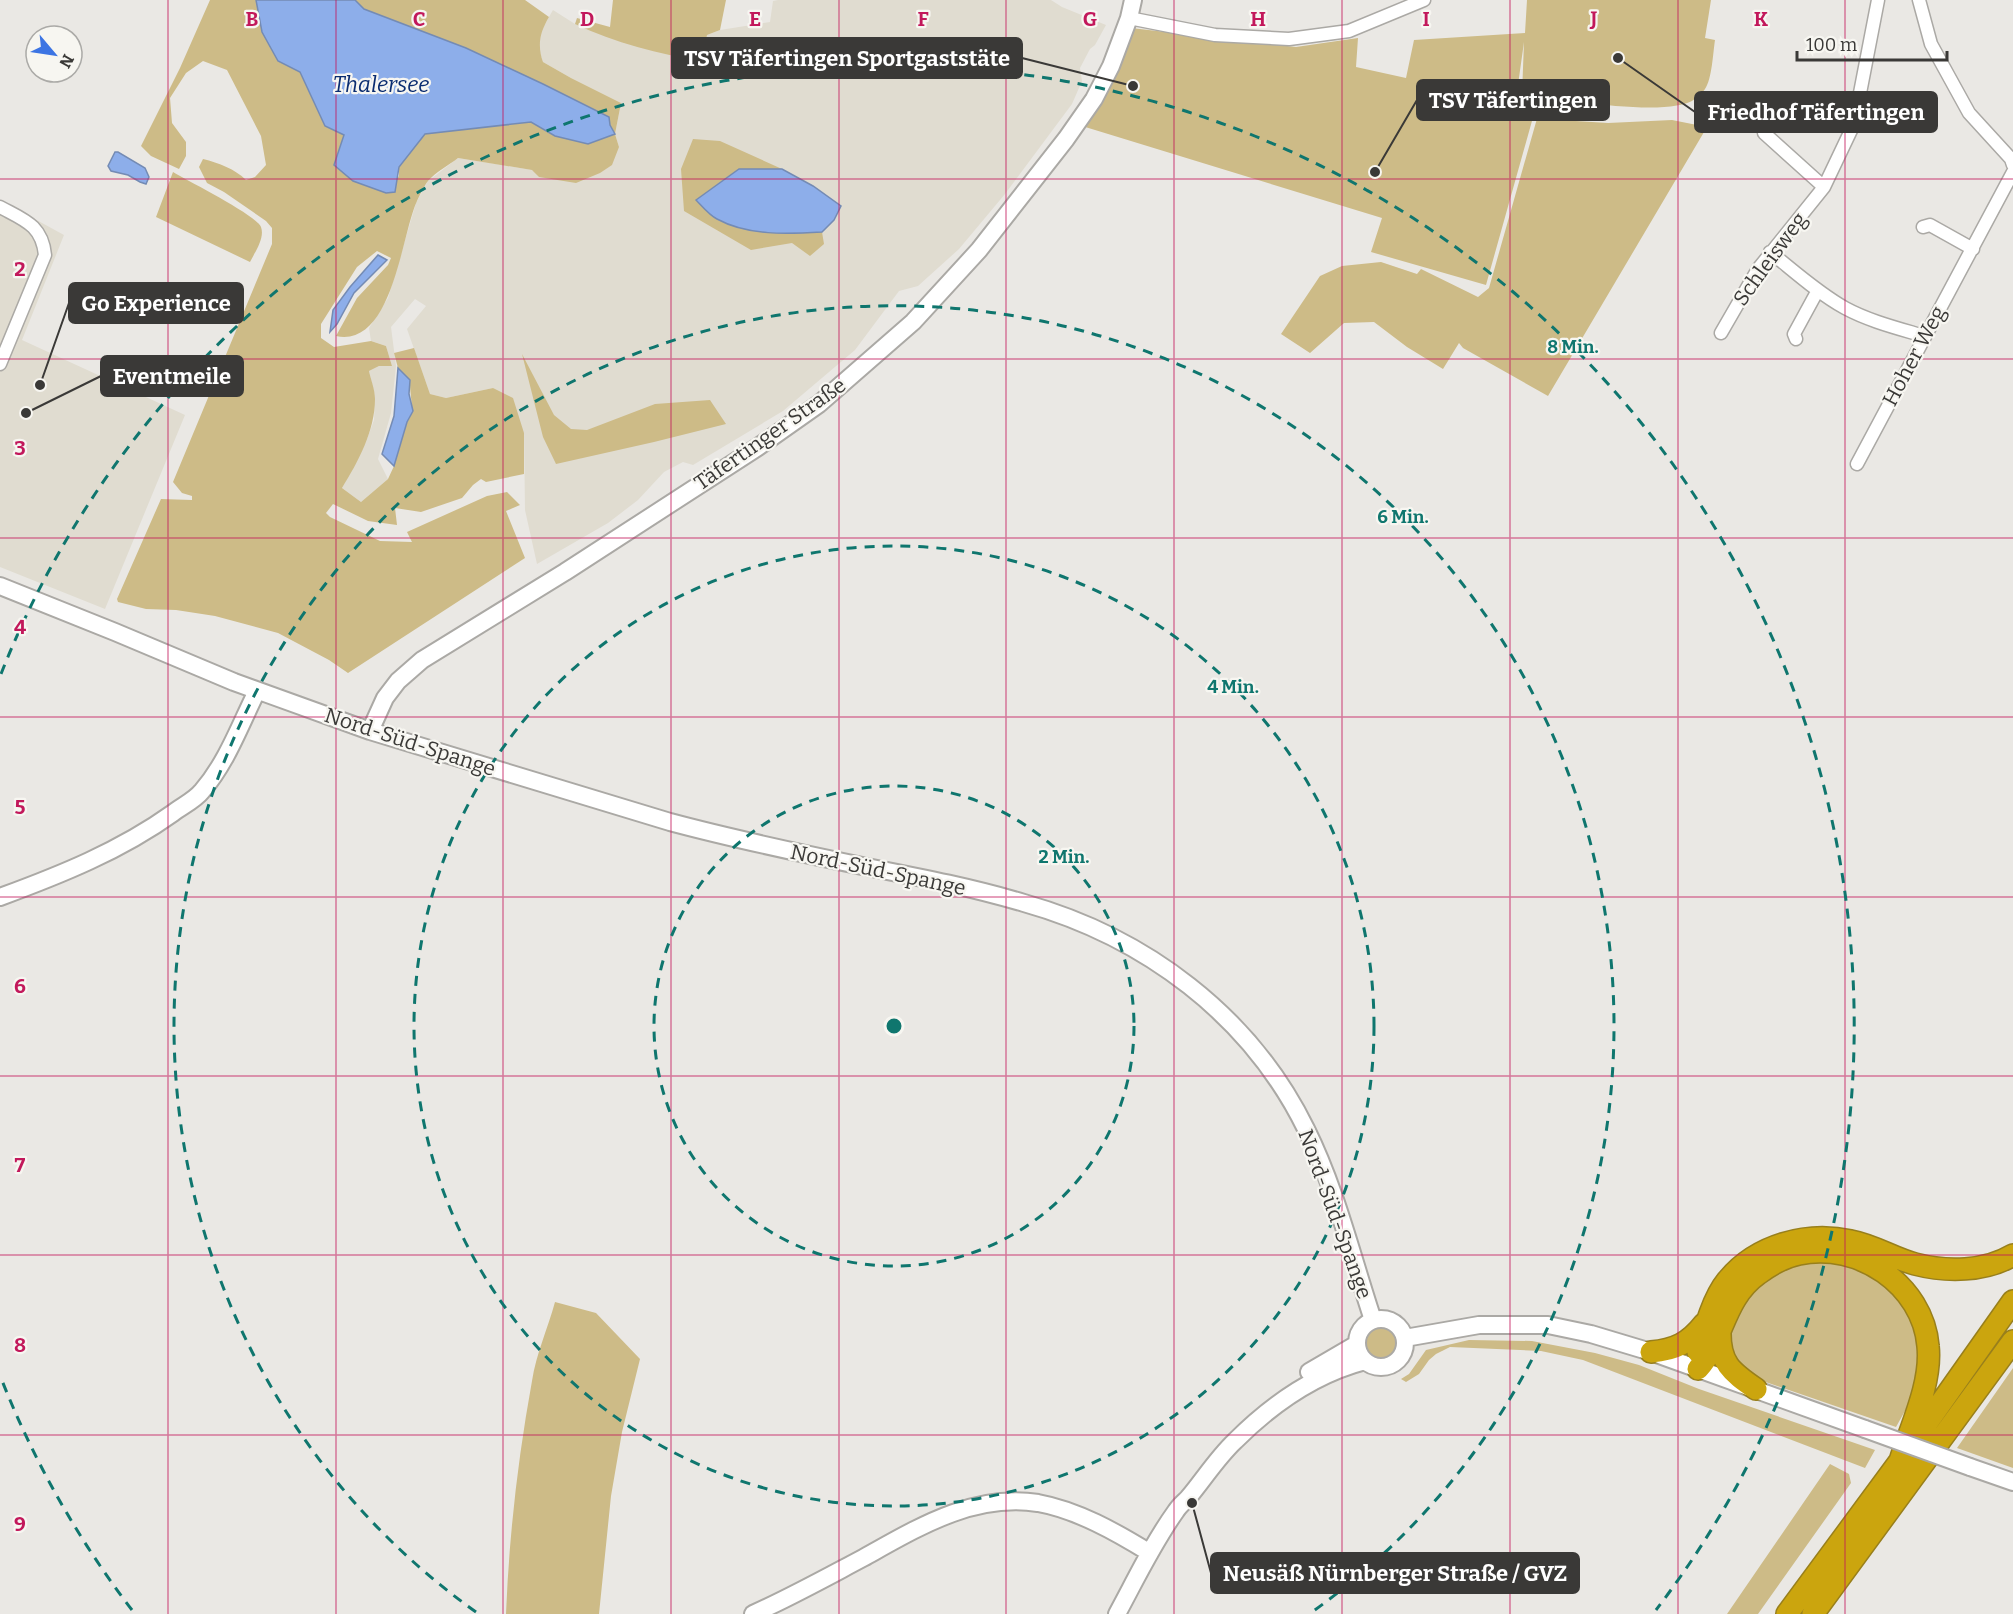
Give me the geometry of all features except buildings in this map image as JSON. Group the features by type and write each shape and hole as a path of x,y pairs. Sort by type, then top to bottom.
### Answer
{"highway":[{"path":"1698,1369 1697,1355 1713,1325 1726,1282 1745,1263 1779,1244 1798,1239 1850,1240 1915,1264 1952,1269 1980,1267 2013,1256"},
{"path":"1651,1352 1666,1351 1681,1345 1713,1325 1751,1280 1769,1267 1799,1253 1820,1252 1865,1260 1887,1274 1907,1294 1917,1309 1928,1346 1925,1384 1900,1461"},
{"path":"1787,1614 1900,1461 2013,1301"},
{"path":"1713,1325 1719,1348 1726,1362 1736,1375 1756,1389"},
{"path":"1813,1614 2013,1341"}],"main road":[{"name":"Täfertinger Straße","path":"370,731 385,698 398,681 422,660 565,572 758,447 819,404 913,322 979,250 1066,139 1094,99 1111,66 1129,18 1133,0"},
{"name":"Nord-Süd-Spange","path":"0,586 234,682 370,731 716,835 941,882 1025,903 1074,920 1123,942 1152,958 1182,980 1221,1014 1251,1045 1277,1080 1306,1130 1328,1183 1373,1320"},
{"path":"0,897 107,854 158,824 200,794 223,762 257,691"},
{"path":"1373,1320 1394,1322 1405,1338 1403,1354 1391,1365 1376,1366 1365,1361 1359,1351 1361,1330 1373,1320"},
{"path":"1405,1338 1479,1325 1548,1325 1591,1334 1651,1352 2013,1482"},
{"path":"1117,1614 1177,1509 1234,1442 1294,1381 1358,1344"},
{"path":"1264,1409 1322,1377 1346,1366 1365,1361"},
{"path":"753,1614 792,1596 930,1521 964,1508 1004,1502 1036,1503 1068,1510 1150,1553"}],"street":[{"path":"1129,18 1215,35 1289,39 1349,32 1424,0"},
{"name":"Schleisweg","path":"1721,333 1740,298 1770,252 1824,187 1856,120 1878,0"},
{"path":"1919,0 1932,44 1969,113 2011,159 2013,165"},
{"path":"1764,127 1764,133 1824,187"},
{"name":"Hoher Weg","path":"1857,464 2013,172"},
{"path":"0,207 37,230 44,242 45,255 0,364"},
{"path":"1923,227 1930,225 1972,249"},
{"path":"1770,252 1845,308 1879,322 1924,336"},
{"path":"1796,339 1794,334 1818,290"}],"shaded area":[{"path":"210,0 256,0 278,61 300,72 325,126 344,135 341,147 377,188 386,193 399,176 399,167 424,134 531,122 555,136 615,134 619,147 612,165 576,183 539,177 532,170 458,158 431,178 422,191 411,217 392,286 382,308 370,325 355,335 336,336 357,298 388,265 391,258 377,251 357,267 321,324 321,338 334,347 371,341 386,346 392,366 379,366 369,371 375,396 372,423 359,457 342,488 361,502 388,479 410,418 412,402 410,380 398,368 394,353 414,348 430,394 446,398 493,388 513,398 524,433 524,474 486,482 481,479 462,498 421,512 395,508 397,525 368,521 333,504 326,513 380,541 412,542 407,532 487,496 507,492 520,505 506,511 525,558 348,673 329,660 278,633 215,616 176,610 146,609 118,602 117,599 161,499 192,500 192,496 182,493 173,482 272,244 272,228 266,221 207,183 199,167 203,159 232,170 246,180 255,177 266,165 261,136 227,70 203,61 186,73 170,98 172,123 186,142 186,156 179,169 151,156 141,146 180,68"},
{"path":"355,0 525,0 549,17 540,39 543,62 621,103 615,134 610,125 466,48 364,9"},
{"path":"613,0 726,0 720,30 707,35 702,61 637,47 575,24 577,18 610,27"},
{"path":"1051,0 1062,7 1106,25 1080,68 1082,81 1072,104 1005,194 959,249 918,286 899,291 855,350 783,411 693,465 683,462 664,472 638,500 608,523 537,564 525,510 524,433 493,388 446,398 430,394 407,329 426,306 415,299 391,327 396,366 391,413 378,459 388,479 361,502 342,488 374,420 375,396 369,371 379,366 392,366 386,346 371,341 369,328 388,298 416,203 428,181 458,158 533,170 539,177 619,147 615,134 621,103 543,62 538,48 542,29 553,10 575,24 702,61 707,35 720,30 770,22 773,1"},
{"path":"1527,0 1711,0 1705,38 1715,40 1712,66 1704,90 1695,99 1681,105 1638,107 1585,103 1522,94 1524,42 1516,99 1537,103 1486,285 1371,252 1382,218 1082,126 1131,28 1296,47 1358,38 1356,67 1406,78 1414,40 1525,33"},
{"path":"1538,115 1608,123 1672,120 1707,127 1548,396 1463,348 1459,343 1443,369 1407,347 1374,322 1344,323 1310,353 1281,334 1320,276 1342,266 1381,262 1417,274 1421,269 1478,297 1489,288"},
{"path":"693,139 720,141 782,169 739,169 696,200 709,212 723,221 754,231 822,232 824,244 810,256 792,243 751,250 684,211 681,169"},
{"path":"173,172 235,207 261,227 262,236 250,262 156,217"},
{"path":"0,200 64,235 22,340 185,415 105,609 0,567"},
{"path":"522,354 554,415 571,429 587,430 655,404 710,400 726,424 556,464 543,437"},
{"path":"1822,1256 1884,1279 1914,1322 1921,1348 1915,1393 1896,1427 1760,1380 1733,1359 1724,1328 1755,1279"},
{"path":"555,1302 596,1313 640,1359 622,1432 611,1496 599,1614 506,1614 512,1526 527,1410 536,1361"},
{"path":"1381,1324 1388,1325 1394,1330 1399,1336 1399,1350 1394,1356 1388,1361 1381,1362 1374,1361 1368,1356 1363,1350 1362,1343 1363,1336 1368,1330 1374,1325"},
{"path":"1469,1340 1532,1341 1595,1353 1639,1365 1699,1389 1875,1450 1865,1468 1583,1360 1541,1351 1450,1347 1429,1360 1419,1374 1406,1382 1401,1379 1409,1374 1426,1350"},
{"path":"2013,1368 2013,1468 1957,1448"},
{"path":"1830,1464 1849,1474 1851,1483 1758,1614 1727,1614"}],"water":[{"name":"Thalersee","path":"256,0 355,0 364,9 466,48 609,117 615,134 588,144 555,136 531,122 425,134 399,167 395,192 386,193 353,181 334,165 344,135 325,126 300,72 278,61 262,32"},
{"path":"115,152 145,168 149,177 146,184 128,175 111,171 108,166"},
{"path":"739,169 782,169 813,186 841,206 834,220 822,232 768,233 729,225 711,215 696,200"},
{"path":"378,255 387,260 354,293 330,332 333,310"},
{"path":"398,368 410,380 409,394 413,411 407,422 394,466 382,454 394,416"}],"place":[{"name":"Friedhof Täfertingen","path":"1618,58"},
{"name":"TSV Täfertingen Sportgaststäte","path":"1133,86"},
{"name":"TSV Täfertingen","path":"1375,172"},
{"name":"Go Experience","path":"40,385"},
{"name":"Eventmeile","path":"26,413"},
{"name":"Neusäß Nürnberger Straße / GVZ","path":"1192,1503"}]}
